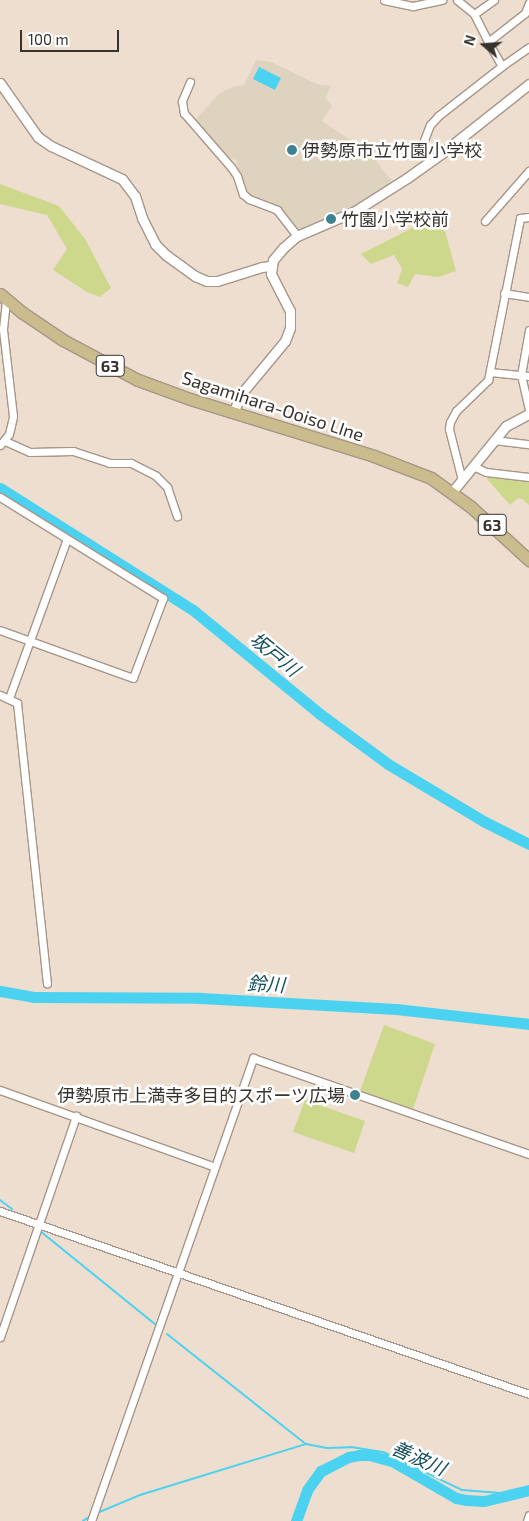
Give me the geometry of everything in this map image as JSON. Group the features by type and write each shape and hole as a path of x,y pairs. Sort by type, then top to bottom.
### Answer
{"main road":[{"name":"Sagamihara-Ooiso LIne","path":"3,297 63,340 103,363 156,387 234,411 431,478 452,492 489,522 529,560"}],"street":[{"path":"384,0 413,6 442,0"},
{"path":"457,0 474,14 502,66"},
{"path":"474,14 494,0"},
{"path":"488,42 524,12 529,4"},
{"path":"432,161 422,148 434,121 468,91 529,46"},
{"path":"190,82 182,101 184,113 231,167 237,176 243,194 249,199 277,210 297,236"},
{"path":"0,84 38,138 122,179 135,196 142,218 155,244 166,255 195,276 207,281 217,281 270,266 283,248 297,236 355,211 432,161 529,84"},
{"path":"485,221 529,171"},
{"path":"462,480 449,429 450,422 456,411 488,380 520,218 529,217"},
{"path":"234,411 241,394 281,347 290,328 290,311 273,280 270,266"},
{"path":"504,293 529,297"},
{"path":"3,297 3,329 13,416 9,434 3,443 30,452 73,451 109,463 131,463 156,476 167,487 177,516"},
{"path":"452,492 506,426 529,412 525,376 529,330"},
{"path":"490,372 525,376"},
{"path":"494,440 529,444"},
{"path":"473,466 486,472 529,477"},
{"path":"0,497 163,598 133,678 0,630"},
{"path":"9,698 67,539"},
{"path":"0,695 9,698 17,704 47,983"},
{"path":"91,1521 253,1058 529,1154"},
{"path":"0,1090 215,1167"},
{"path":"0,1337 76,1116"},
{"path":"0,1211 529,1394"},
{"path":"527,1521 529,1516"}],"shaded area":[{"name":"伊勢原市立竹園小学校","path":"256,60 271,62 319,85 331,86 325,98 332,106 322,121 354,142 361,143 392,181 351,209 298,231 294,230 278,208 252,198 245,193 236,160 224,157 194,121 219,94 232,87 244,85"}],"green space":[{"path":"0,184 59,206 85,239 111,288 100,297 87,292 53,270 67,249 47,215 0,204"},
{"path":"422,223 445,231 456,271 438,277 415,274 408,287 397,283 402,269 394,255 371,264 361,254"},
{"path":"489,476 529,480 529,505 518,498 510,505 487,479"},
{"path":"384,1025 435,1044 412,1112 359,1094"},
{"path":"305,1100 365,1121 354,1153 293,1132"}],"water":[{"path":"259,67 281,78 275,90 253,79"}],"waterway":[{"name":"坂戸川","path":"0,488 193,610 320,714 388,764 485,822 529,844"},
{"name":"鈴川","path":"0,991 33,997 200,998 396,1009 529,1024"},
{"path":"0,1200 12,1209"},
{"path":"40,1231 156,1325"},
{"path":"167,1334 306,1444"},
{"path":"97,1513 140,1495 306,1444 327,1448 351,1447 383,1452 462,1490 513,1494"},
{"name":"善波川","path":"296,1521 307,1490 321,1471 348,1457 359,1455 369,1455 392,1461 456,1498 484,1501 529,1490"},
{"path":"83,1521 87,1518"}],"place":[{"name":"伊勢原市立竹園小学校","path":"292,150"},
{"name":"竹園小学校前","path":"331,219"},
{"name":"伊勢原市上満寺多目的スポーツ広場","path":"355,1095"}]}
